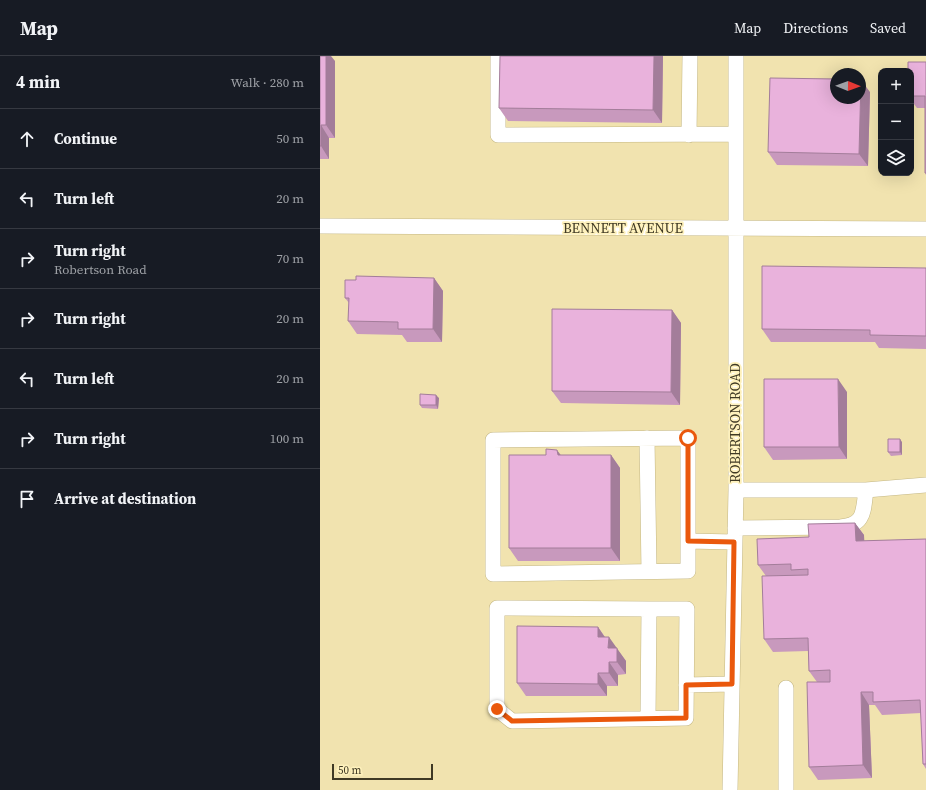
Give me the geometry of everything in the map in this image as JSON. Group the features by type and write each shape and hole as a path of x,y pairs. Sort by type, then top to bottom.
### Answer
{"street":[{"path":"498,56 498,135 735,134"},
{"path":"689,135 690,56"},
{"name":"ROBERTSON ROAD","path":"730,790 736,490 736,56"},
{"name":"BENNETT AVENUE","path":"320,226 926,229"},
{"path":"647,438 649,571"},
{"path":"647,438 688,438 688,571 493,574 493,440 647,438"},
{"path":"736,490 866,490 926,485"},
{"path":"688,541 819,527 847,527 859,521 862,516 866,490"},
{"path":"497,608 649,609 687,609 686,718 512,721 497,709 497,608"},
{"path":"648,718 649,609"},
{"path":"686,685 732,684"},
{"path":"786,688 786,790"}],"building":[{"path":"320,56 326,56 326,125 321,125 321,146 320,146"},
{"path":"500,56 654,56 653,110 499,108"},
{"path":"908,62 926,62 926,173 925,96 914,96 914,68 908,68"},
{"path":"770,78 830,79 830,104 860,104 859,154 768,152"},
{"path":"762,266 926,268 926,336 870,335 870,330 762,329"},
{"path":"356,276 434,278 433,329 398,329 398,322 348,321 349,298 345,298 345,280 356,280"},
{"path":"552,309 672,310 671,392 552,391"},
{"path":"764,379 838,379 839,447 764,447"},
{"path":"420,394 436,395 436,405 420,405"},
{"path":"888,439 900,439 900,452 888,452"},
{"path":"546,449 557,450 558,455 611,455 611,548 509,548 509,455 546,455"},
{"path":"855,523 856,541 926,539 926,764 923,764 920,700 873,702 873,692 861,692 863,765 809,767 807,682 830,682 830,670 809,671 808,638 764,639 762,576 808,575 808,569 791,570 791,564 758,565 757,539 809,537 808,524"},
{"path":"517,626 598,627 598,637 609,637 608,648 617,648 617,662 609,662 609,673 598,673 598,684 517,683"}],"route":[{"path":"497,709 512,721 686,718 686,685 732,684 734,542 688,541 688,438"}]}
